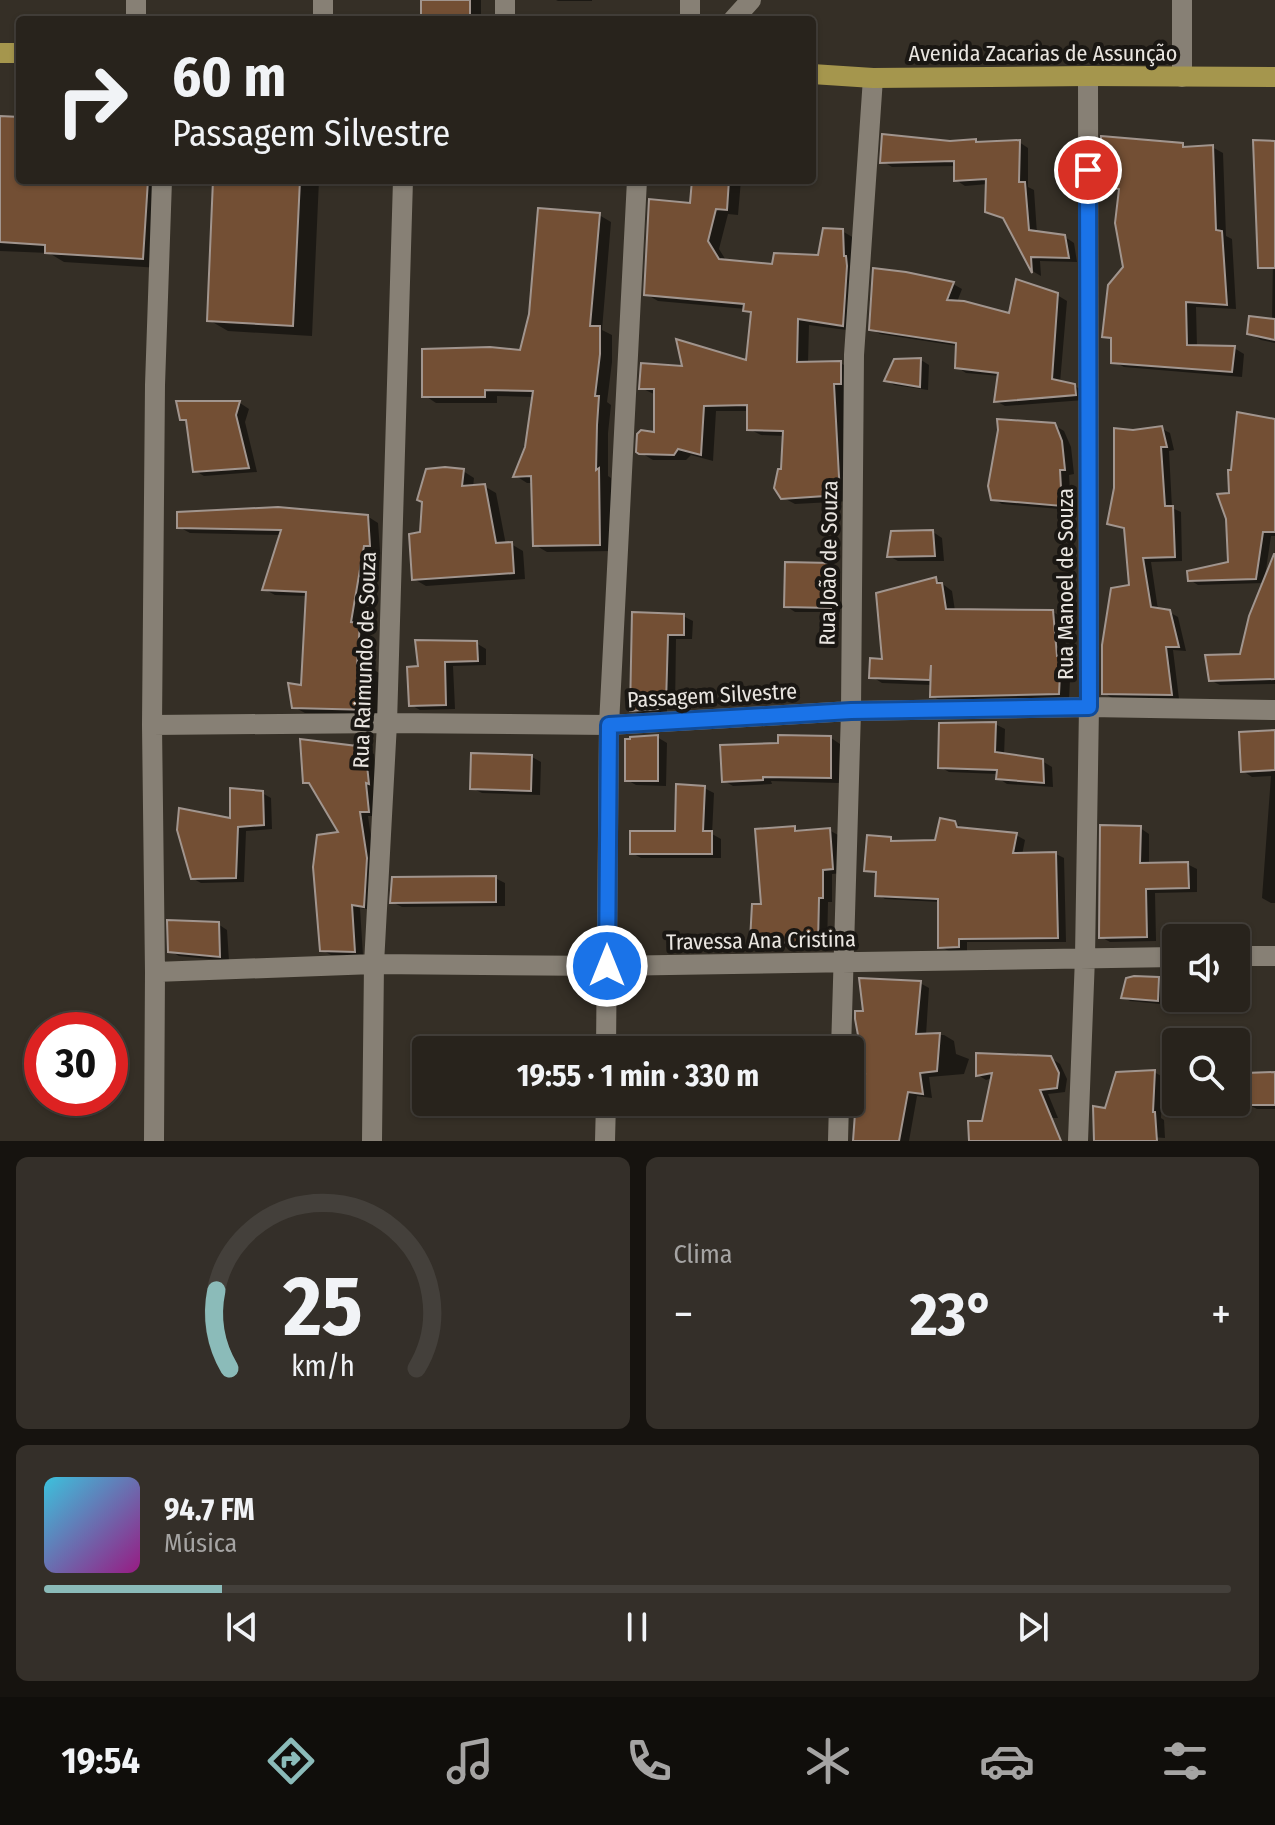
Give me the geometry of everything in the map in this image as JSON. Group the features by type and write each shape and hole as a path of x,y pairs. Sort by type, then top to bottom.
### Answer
{"main road":[{"name":"Avenida Zacarias de Assunção","path":"816,74 873,78 1275,77"}],"street":[{"path":"737,16 751,0"},
{"path":"1182,0 1182,77"},
{"name":"Rua Manoel de Souza","path":"1078,1141 1089,707 1088,76"},
{"name":"Rua João de Souza","path":"841,1036 851,711 854,355 873,78"},
{"path":"154,1141 152,725 155,385 162,184"},
{"name":"Rua Raimundo de Souza","path":"372,1141 374,964 387,723 403,184"},
{"path":"606,1036 609,725 637,184"},
{"name":"Passagem Silvestre","path":"152,725 609,725 851,711 1089,707 1275,710"},
{"path":"1250,956 1275,956"},
{"name":"Travessa Ana Cristina","path":"155,972 374,964 607,966 1162,957"},
{"path":"605,1141 606,1116"},
{"path":"838,1141 839,1116"}],"building":[{"path":"421,0 470,0 470,16 421,16"},
{"path":"0,116 16,117 16,184 148,184 143,259 45,253 45,245 0,242"},
{"path":"882,134 950,141 1020,140 1019,182 1025,182 1029,230 1065,235 1069,258 1031,257 1032,273 1003,218 985,212 986,179 954,181 954,161 880,163"},
{"path":"1101,136 1183,143 1183,147 1213,145 1216,230 1222,231 1227,305 1186,302 1187,345 1235,346 1232,372 1111,363 1111,338 1102,337 1108,285 1123,267 1115,223 1119,189 1101,186"},
{"path":"1253,140 1275,141 1275,268 1258,268"},
{"path":"213,184 300,184 293,326 207,321"},
{"path":"692,184 729,184 727,210 716,209 708,241 719,259 772,264 774,253 818,255 823,228 843,229 847,266 843,326 798,319 797,362 841,361 841,384 834,384 840,495 781,499 774,488 778,469 781,469 783,431 747,430 747,405 704,406 701,455 678,449 674,455 636,452 637,434 641,430 654,432 654,389 639,389 641,363 682,366 676,339 746,360 751,312 743,311 744,304 644,295 649,199 690,203"},
{"path":"538,208 600,213 590,326 600,326 595,396 599,396 596,470 599,468 600,545 533,546 531,476 513,477 525,447 533,391 485,390 485,397 422,397 422,349 490,347 520,350 529,314"},
{"path":"873,268 954,282 947,300 964,301 1009,313 1016,279 1058,293 1052,379 1075,384 1076,395 994,402 998,373 955,368 956,343 869,330"},
{"path":"1249,316 1275,319 1275,340 1247,334"},
{"path":"921,358 920,387 884,381 894,359"},
{"path":"176,401 240,401 236,415 249,468 193,472 186,420 180,420"},
{"path":"1237,412 1275,419 1275,532 1263,532 1256,579 1188,581 1187,571 1228,562 1226,519 1217,494 1229,493 1228,470 1231,470"},
{"path":"997,419 1055,423 1062,441 1065,470 1060,470 1062,506 991,500 988,486 998,430"},
{"path":"1162,426 1167,447 1161,447 1165,506 1173,506 1175,557 1143,558 1151,607 1170,610 1179,647 1166,647 1172,695 1102,694 1102,645 1111,588 1129,585 1124,528 1107,524 1114,488 1114,428 1133,430"},
{"path":"426,469 464,469 462,486 485,484 496,543 512,542 514,573 412,580 409,534 420,532 422,502 417,500"},
{"path":"278,507 368,515 370,546 364,546 351,622 360,623 357,665 369,665 372,710 292,708 288,683 301,685 306,592 262,590 281,530 177,528 177,512"},
{"path":"933,530 935,556 887,557 891,531"},
{"path":"1274,554 1275,679 1209,681 1205,655 1240,654 1249,616"},
{"path":"785,562 831,563 831,608 784,607"},
{"path":"936,577 937,583 942,583 946,609 1053,610 1057,656 1062,656 1059,694 930,697 931,665 930,680 869,678 870,658 882,659 876,593"},
{"path":"632,612 684,614 684,635 668,635 666,704 658,704 658,709 630,711"},
{"path":"415,640 477,641 478,661 445,662 446,705 409,706 407,667 418,666"},
{"path":"996,722 995,752 1043,759 1044,783 996,779 997,770 938,768 939,723"},
{"path":"1275,730 1275,770 1241,772 1239,732"},
{"path":"658,735 658,781 625,781 625,739"},
{"path":"778,735 831,736 831,778 763,777 763,780 722,782 720,745 778,743"},
{"path":"300,739 365,747 369,812 360,812 367,858 364,907 352,905 355,952 320,951 313,867 317,835 338,832 309,783 303,783"},
{"path":"471,753 532,755 531,791 470,789"},
{"path":"676,784 705,786 703,831 712,831 712,854 630,854 630,831 675,831"},
{"path":"230,788 263,791 264,825 238,827 236,878 191,879 177,830 179,808 230,818"},
{"path":"940,818 955,821 957,827 1017,833 1013,853 1056,852 1058,938 959,939 959,947 938,948 938,899 875,896 876,872 864,871 867,835 891,837 891,841 935,840"},
{"path":"1100,825 1141,826 1140,863 1188,862 1189,888 1146,889 1147,937 1099,938"},
{"path":"795,826 795,831 830,828 833,869 823,870 818,944 750,941 752,904 761,904 755,829"},
{"path":"496,876 496,902 390,903 392,877"},
{"path":"167,920 219,922 220,957 168,952"},
{"path":"1159,977 1158,1001 1121,998 1126,978"},
{"path":"859,978 921,981 916,1034 940,1033 937,1071 920,1073 923,1094 908,1092 899,1141 853,1141 855,1116 864,1116 864,1036 858,1036 855,1019 855,1011 863,1011"},
{"path":"976,1053 1051,1056 1059,1073 1057,1088 1040,1090 1061,1141 969,1141 968,1121 982,1121 992,1073 976,1076"},
{"path":"1155,1070 1153,1112 1157,1141 1094,1141 1093,1106 1105,1108 1116,1072"},
{"path":"1275,1072 1275,1105 1250,1105 1250,1073"}],"route":[{"path":"607,966 609,725 851,711 1089,707 1088,170"}]}
